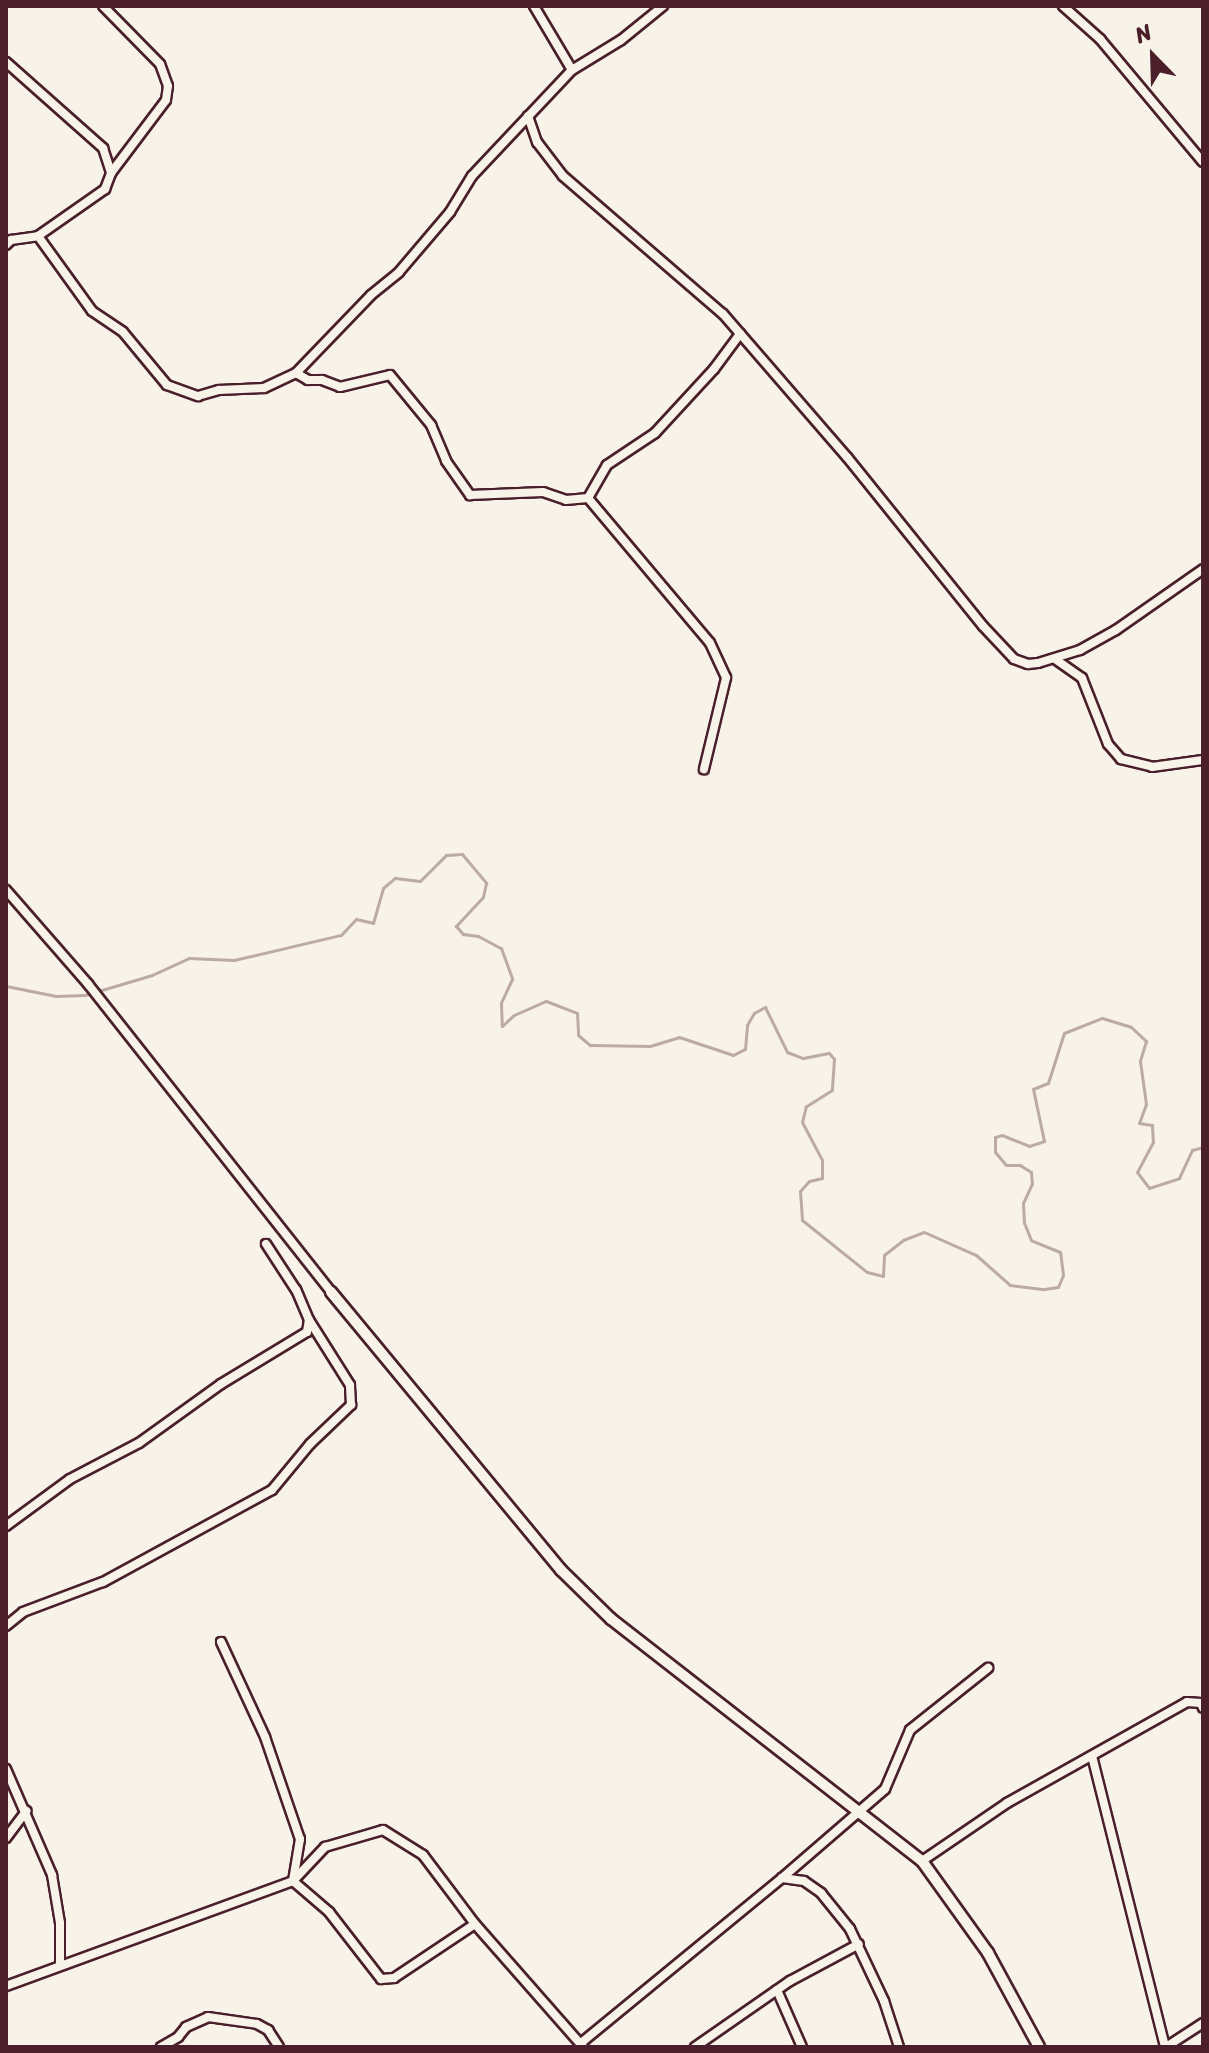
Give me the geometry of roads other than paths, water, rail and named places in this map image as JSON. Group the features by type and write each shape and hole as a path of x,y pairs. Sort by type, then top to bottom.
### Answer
{"street":[{"path":"6,245 11,240 38,236 70,210 105,189 111,173 158,115 166,100 168,86 160,64 103,6"},
{"path":"534,6 572,70"},
{"path":"38,236 92,311 123,332 167,385 198,396 219,390 264,388 296,373 408,261 450,212 472,176 572,70 621,40 663,6"},
{"path":"1063,6 1100,39 1203,162"},
{"path":"6,62 103,148 111,173"},
{"path":"528,116 537,142 563,176 676,271 740,334 847,457 983,626 1014,659 1028,664 1055,659 1116,630 1202,570"},
{"path":"588,498 607,465 655,433 714,369 740,334"},
{"path":"296,373 308,380 322,380 340,387 390,375 431,425 446,461 470,495 543,492 566,500 588,498"},
{"path":"588,498 710,643 726,678 704,769"},
{"path":"1055,659 1082,678 1108,744 1121,759 1152,767 1203,760"},
{"path":"6,890 88,984 329,1290 561,1570 611,1619 922,1861 988,1953 1039,2047"},
{"path":"6,1626 23,1612 103,1582 272,1490 310,1444 351,1405 350,1385 266,1244"},
{"path":"6,1526 70,1479 139,1443 221,1384 295,1342 307,1332 309,1320"},
{"path":"221,1642 265,1737 300,1839 293,1881"},
{"path":"6,1986 293,1881 325,1847 383,1830 423,1855 475,1924 582,2045 885,1789 910,1730 988,1668"},
{"path":"922,1861 1007,1803 1187,1702 1201,1703 1203,1708"},
{"path":"1092,1756 1166,2047 1203,2023"},
{"path":"6,1769 52,1875 60,1923 60,1964"},
{"path":"6,1838 26,1811"},
{"path":"782,1878 804,1881 821,1893 859,1944 884,2001 899,2047"},
{"path":"293,1881 329,1912 381,1979 394,1978 475,1924"},
{"path":"695,2047 777,1990 859,1944"},
{"path":"777,1990 802,2047"},
{"path":"161,2047 186,2027 208,2017 257,2024 268,2030 279,2047"}],"waterway":[{"path":"6,986 56,996 85,995 152,975 189,958 234,960 341,935 356,919 373,923 383,888 395,878 420,881 446,855 462,854 486,883 483,897 456,926 463,934 478,936 501,948 512,979 501,1003 502,1026 514,1015 546,1001 577,1013 578,1035 590,1045 650,1046 679,1037 733,1055 745,1049 747,1025 754,1013 765,1007 787,1052 803,1058 829,1053 834,1059 832,1090 806,1106 802,1122 822,1160 822,1178 809,1181 800,1191 802,1220 867,1272 883,1276 884,1255 903,1240 924,1232 976,1255 1010,1285 1044,1289 1058,1287 1063,1275 1060,1252 1031,1240 1024,1223 1023,1203 1032,1184 1031,1172 1020,1165 1006,1165 995,1152 995,1137 1002,1135 1029,1146 1044,1141 1033,1089 1048,1083 1064,1033 1102,1018 1131,1027 1146,1041 1140,1061 1146,1104 1139,1123 1152,1125 1153,1142 1137,1172 1149,1188 1179,1178 1192,1150 1203,1147"}]}
